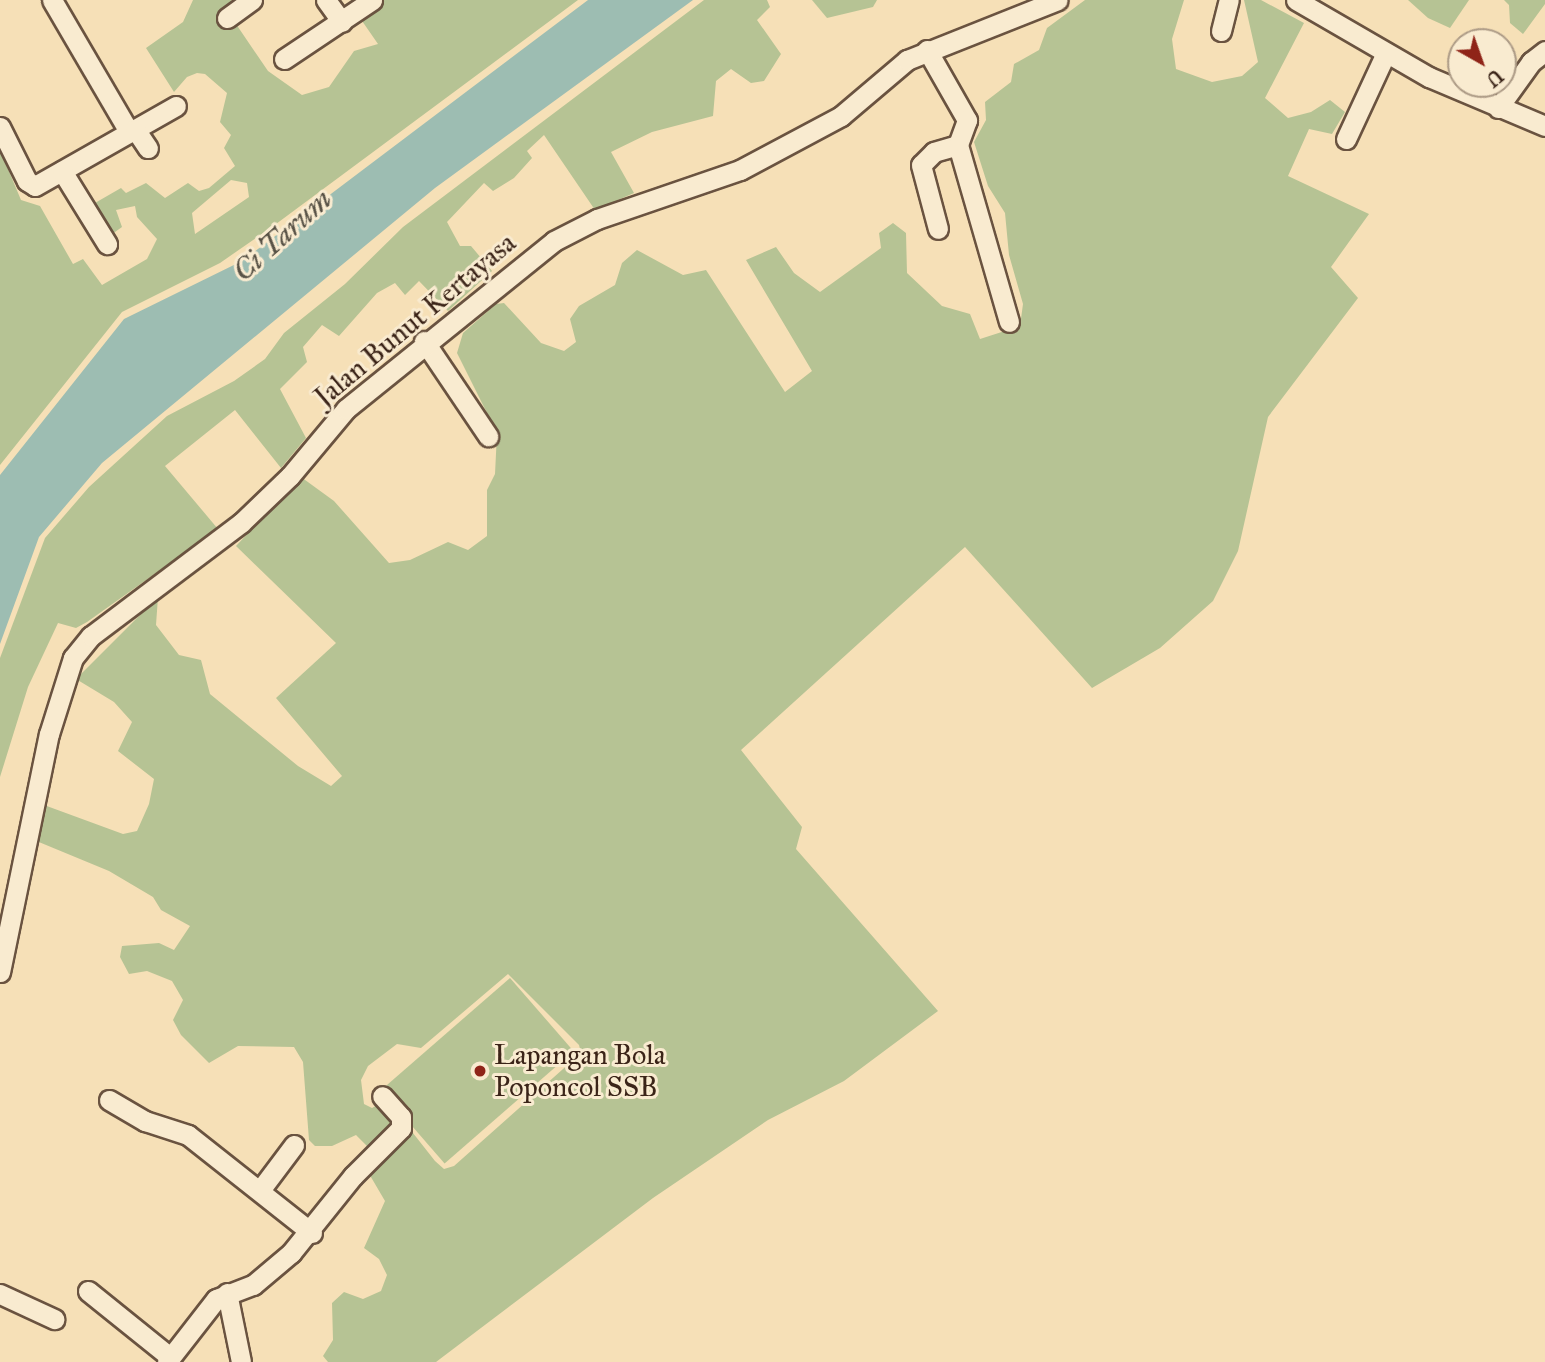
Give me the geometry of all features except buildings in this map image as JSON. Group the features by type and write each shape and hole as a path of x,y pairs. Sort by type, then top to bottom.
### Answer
{"street":[{"path":"51,0 132,131 148,148"},
{"path":"227,18 252,0"},
{"path":"326,0 342,22"},
{"path":"284,59 372,0"},
{"name":"Jalan Bunut Kertayasa","path":"0,972 49,734 73,657 107,623 241,523 290,476 346,409 424,341 554,241 597,219 740,170 841,116 907,60 1058,0"},
{"path":"1221,31 1229,0"},
{"path":"1296,0 1322,7 1386,53 1498,108 1545,126"},
{"path":"927,50 965,111 966,130 958,145 1009,322"},
{"path":"1498,108 1531,62 1545,51"},
{"path":"1346,139 1386,53"},
{"path":"0,127 31,185 62,171 177,106"},
{"path":"938,229 921,165 934,152 958,145"},
{"path":"62,171 107,244"},
{"path":"424,341 488,436"},
{"path":"88,1291 169,1360 204,1312 227,1293 268,1274 312,1233 353,1175 401,1128 401,1117 382,1097"},
{"path":"109,1100 145,1121 188,1136 261,1189 312,1233"},
{"path":"261,1189 294,1145"},
{"path":"227,1293 242,1362"},
{"path":"0,1294 54,1319"}],"green space":[{"path":"193,0 231,0 236,24 268,71 302,95 329,87 354,51 378,44 360,18 384,0 578,0 220,263 122,312 0,465 0,150 21,200 40,206 73,264 83,259 102,285 147,259 157,239 137,217 135,206 116,210 122,227 108,237 88,207 121,188 126,193 146,183 165,198 188,183 199,191 209,188 235,166 224,148 231,135 220,122 227,93 205,74 197,73 187,77 174,92 146,48 183,22","holes":["231,180 247,183 249,197 195,234 192,213"]},
{"path":"704,0 767,0 770,7 757,20 781,54 764,81 751,83 731,69 716,81 713,116 652,132 611,152 634,193 595,210 544,135 527,151 532,158 514,178 493,191 484,183 447,222 460,246 471,246 492,271 448,311 419,281 405,295 395,283 377,293 339,336 322,325 303,347 307,362 280,389 306,438 281,468 235,410 165,466 218,529 87,622 76,628 58,623 28,687 0,777 0,658 45,538 89,487 167,416 234,381 265,359 284,333 345,284 403,227"},
{"path":"812,0 877,0 873,7 827,18"},
{"path":"1085,0 1184,0 1172,39 1176,69 1212,82 1242,76 1258,62 1244,0 1261,0 1304,23 1265,98 1288,118 1311,112 1330,100 1345,112 1332,134 1309,129 1288,176 1369,214 1331,267 1358,298 1268,417 1238,551 1213,601 1160,648 1092,688 965,547 741,750 802,827 796,849 938,1011 844,1081 768,1120 653,1198 436,1362 328,1362 323,1356 333,1340 332,1303 344,1292 363,1299 381,1291 387,1275 379,1259 364,1248 385,1201 368,1172 409,1128 444,1169 454,1166 581,1053 579,1045 508,974 421,1048 397,1044 368,1066 361,1080 364,1104 372,1108 381,1103 396,1118 392,1127 369,1148 356,1135 332,1146 315,1146 309,1140 303,1062 294,1047 238,1046 209,1063 181,1035 173,1020 183,1000 172,981 147,971 129,974 120,957 122,946 159,943 174,950 190,926 161,910 153,897 109,871 34,840 44,805 123,834 137,831 149,804 154,779 118,751 132,722 114,702 76,679 158,597 156,625 179,655 201,660 210,694 298,766 331,786 342,776 276,698 336,643 236,546 301,477 334,501 389,563 410,560 448,542 468,550 487,536 487,490 495,474 497,433 457,353 463,333 496,304 504,303 541,343 564,351 576,342 570,319 579,306 615,285 622,263 637,250 683,275 706,270 785,392 812,371 746,260 776,247 794,273 820,292 881,248 879,233 893,223 906,233 907,273 942,306 970,314 980,339 1020,326 1023,304 1009,255 1005,213 988,186 974,142 986,120 985,102 1011,82 1014,64 1039,50 1047,28"},
{"path":"1408,0 1469,0 1450,28 1428,18"},
{"path":"1504,0 1545,0 1545,4 1523,34 1510,23 1509,5"},
{"path":"510,978 574,1051 445,1163 381,1090"}],"water":[{"name":"Ci Tarum","path":"588,0 693,0 435,188 102,463 39,537 0,644 0,475 124,319 242,261"}],"place":[{"name":"Lapangan Bola Poponcol SSB","path":"480,1071"}]}
